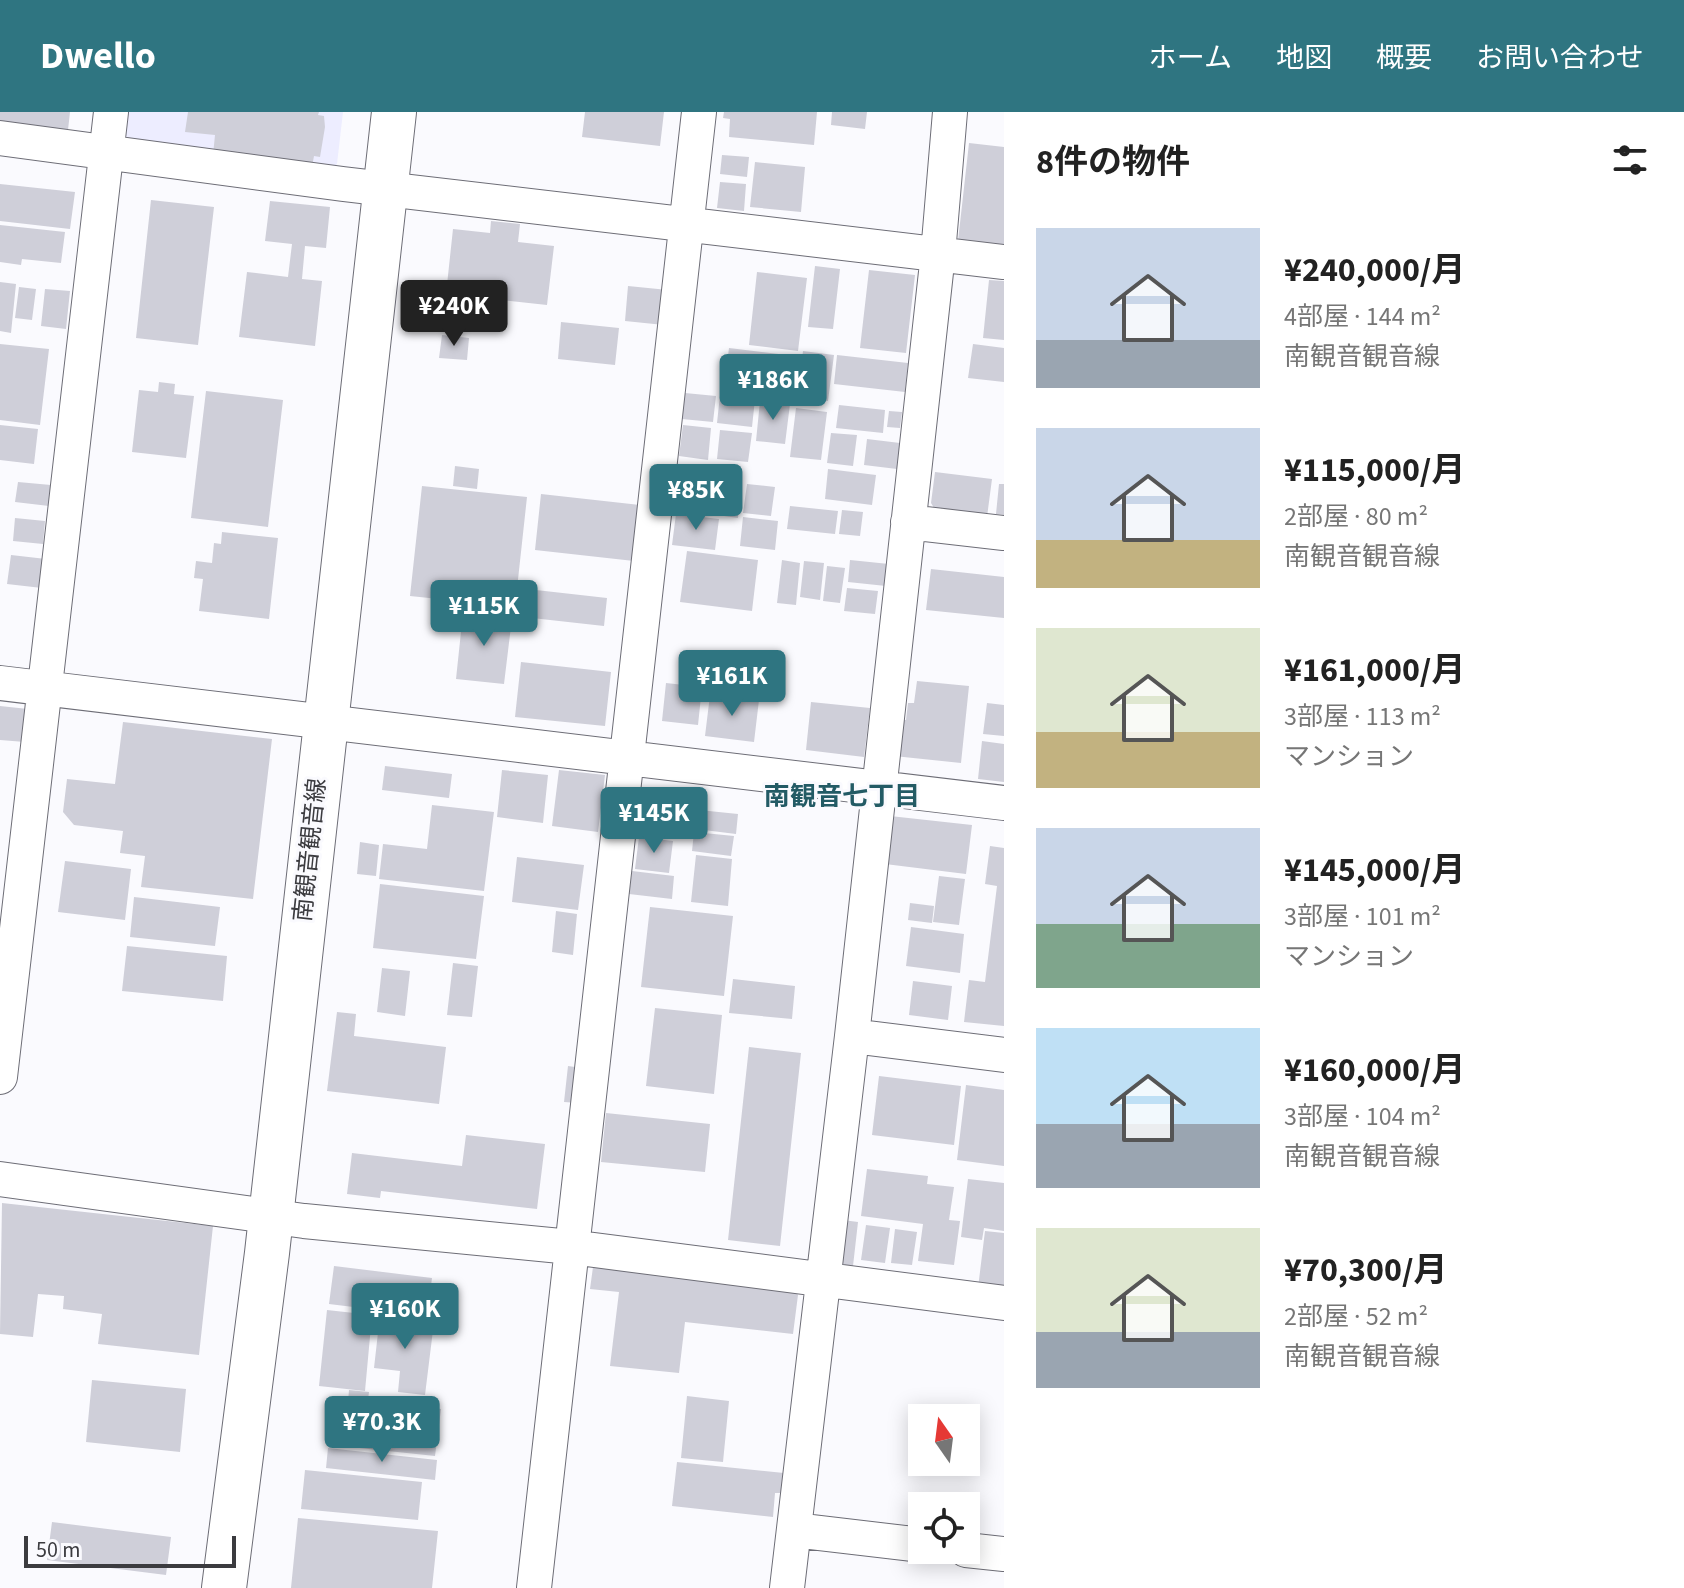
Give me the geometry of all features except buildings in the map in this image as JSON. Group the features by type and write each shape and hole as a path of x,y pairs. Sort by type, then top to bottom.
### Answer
{"main road":[{"name":"南観音観音線","path":"224,1588 271,1215 394,112"}],"street":[{"path":"0,1077 111,112"},
{"path":"534,1588 699,112"},
{"path":"787,1588 852,1036 938,254 950,112"},
{"path":"0,138 385,188 1004,262"},
{"path":"908,522 1004,533"},
{"path":"0,683 1004,803"},
{"path":"852,1036 1004,1055"},
{"path":"0,1179 271,1215 571,1247 1004,1303"},
{"path":"794,1530 908,1543"},
{"path":"980,1551 1004,1554"}],"shaded area":[{"path":"115,112 343,112 337,164 327,172 121,149"}],"district":[{"name":"南観音七丁目","path":"842,796"}]}
